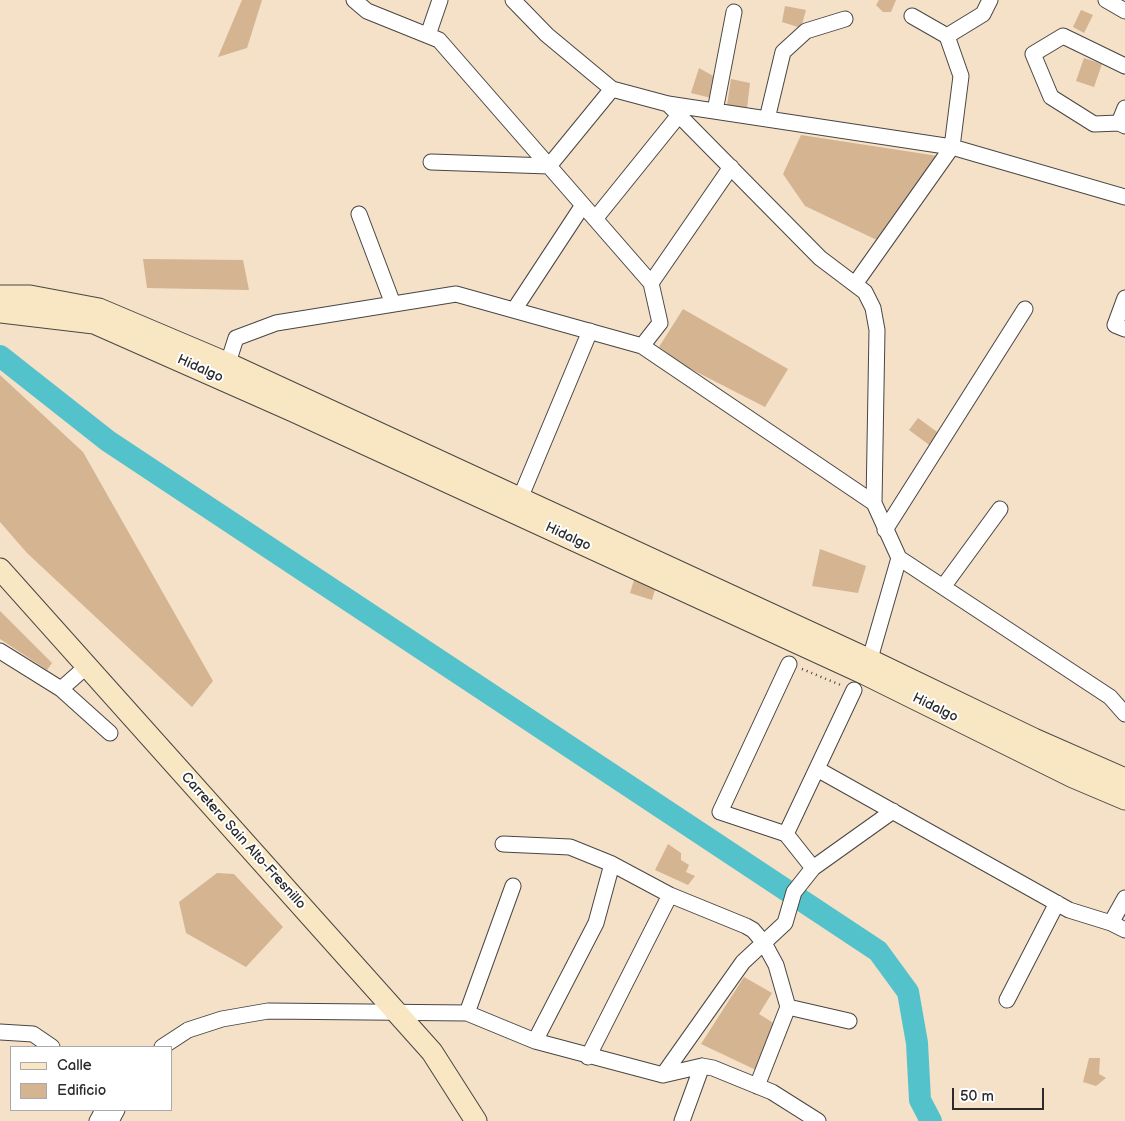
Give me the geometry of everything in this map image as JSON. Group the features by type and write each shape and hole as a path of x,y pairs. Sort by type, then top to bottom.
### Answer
{"main road":[{"name":"Hidalgo","path":"0,296 30,296 100,309 226,371 517,505 1074,777 1124,792"},
{"name":"Hidalgo","path":"0,312 94,323 226,371"},
{"path":"0,569 85,668 392,1012 432,1052 476,1121"},
{"path":"0,577 85,668"},
{"path":"392,1012 426,1055 468,1121"}],"street":[{"path":"354,0 367,11 439,40 651,283 660,323 642,346"},
{"path":"428,35 440,0"},
{"path":"513,0 547,36 612,89 668,104 952,147 1125,197"},
{"path":"947,36 983,14 990,0"},
{"path":"1106,0 1125,11"},
{"path":"715,111 734,12"},
{"path":"855,284 952,147 961,76 947,36 912,16"},
{"path":"767,119 783,52 806,31 845,19"},
{"path":"1125,66 1063,36 1033,54 1051,97 1094,124 1122,124 1125,108"},
{"path":"549,166 612,89"},
{"path":"668,104 820,258 865,292 873,308 876,330 874,503 899,558 1110,697 1125,714"},
{"path":"595,218 680,115"},
{"path":"431,162 549,166"},
{"path":"651,283 731,167"},
{"path":"514,310 583,205"},
{"path":"359,214 393,304"},
{"path":"226,371 236,338 276,323 456,294 642,346 874,503"},
{"path":"1125,298 1115,325 1125,329"},
{"path":"885,530 1025,309"},
{"path":"517,505 590,332"},
{"path":"944,588 1000,509"},
{"path":"786,834 863,674 899,558"},
{"path":"0,651 61,689 110,733"},
{"path":"789,664 720,812 786,834 813,868"},
{"path":"61,689 85,668"},
{"path":"817,769 1069,910 1111,923 1125,930"},
{"path":"663,1075 742,962 785,922 794,892 813,868 893,812"},
{"path":"503,844 570,847 612,864 670,895 753,930 764,943 776,965 788,1007 757,1086"},
{"path":"535,1041 596,923 612,864"},
{"path":"467,1013 513,886"},
{"path":"588,1057 670,895"},
{"path":"1111,923 1125,898"},
{"path":"1007,1000 1057,903"},
{"path":"788,1007 849,1021"},
{"path":"164,1046 197,1027 222,1019 268,1011 467,1013 535,1041 588,1057 663,1075 702,1066 714,1068 772,1092 818,1121"},
{"path":"0,1032 33,1034 51,1046"},
{"path":"682,1121 702,1066"}],"path":[{"path":"789,664 863,674"}],"building":[{"path":"242,0 262,0 247,48 218,57"},
{"path":"879,0 896,0 891,12 883,12 876,5"},
{"path":"785,6 806,10 801,28 782,22"},
{"path":"1081,10 1093,15 1084,33 1073,27"},
{"path":"1084,58 1102,64 1094,87 1076,81"},
{"path":"699,68 715,77 711,98 691,93"},
{"path":"731,79 750,83 747,108 727,105"},
{"path":"801,135 938,156 879,241 805,206 783,174"},
{"path":"143,259 243,260 249,290 147,288"},
{"path":"683,309 788,369 765,407 685,366 659,347"},
{"path":"0,375 83,452 213,681 192,707 27,553 0,522"},
{"path":"918,418 940,434 932,447 909,430"},
{"path":"820,549 866,566 858,593 812,586"},
{"path":"635,577 656,586 652,600 630,593"},
{"path":"0,611 52,663 47,670 0,639"},
{"path":"668,844 681,853 681,860 689,865 686,872 695,876 688,885 655,870"},
{"path":"217,873 234,874 283,927 246,967 186,933 179,902"},
{"path":"744,977 772,993 759,1014 775,1024 756,1070 701,1044"},
{"path":"1089,1058 1100,1058 1099,1074 1106,1078 1096,1086 1083,1082"}],"waterway":[{"path":"0,356 108,441 878,951 908,992 917,1043 920,1100 931,1121"}]}
